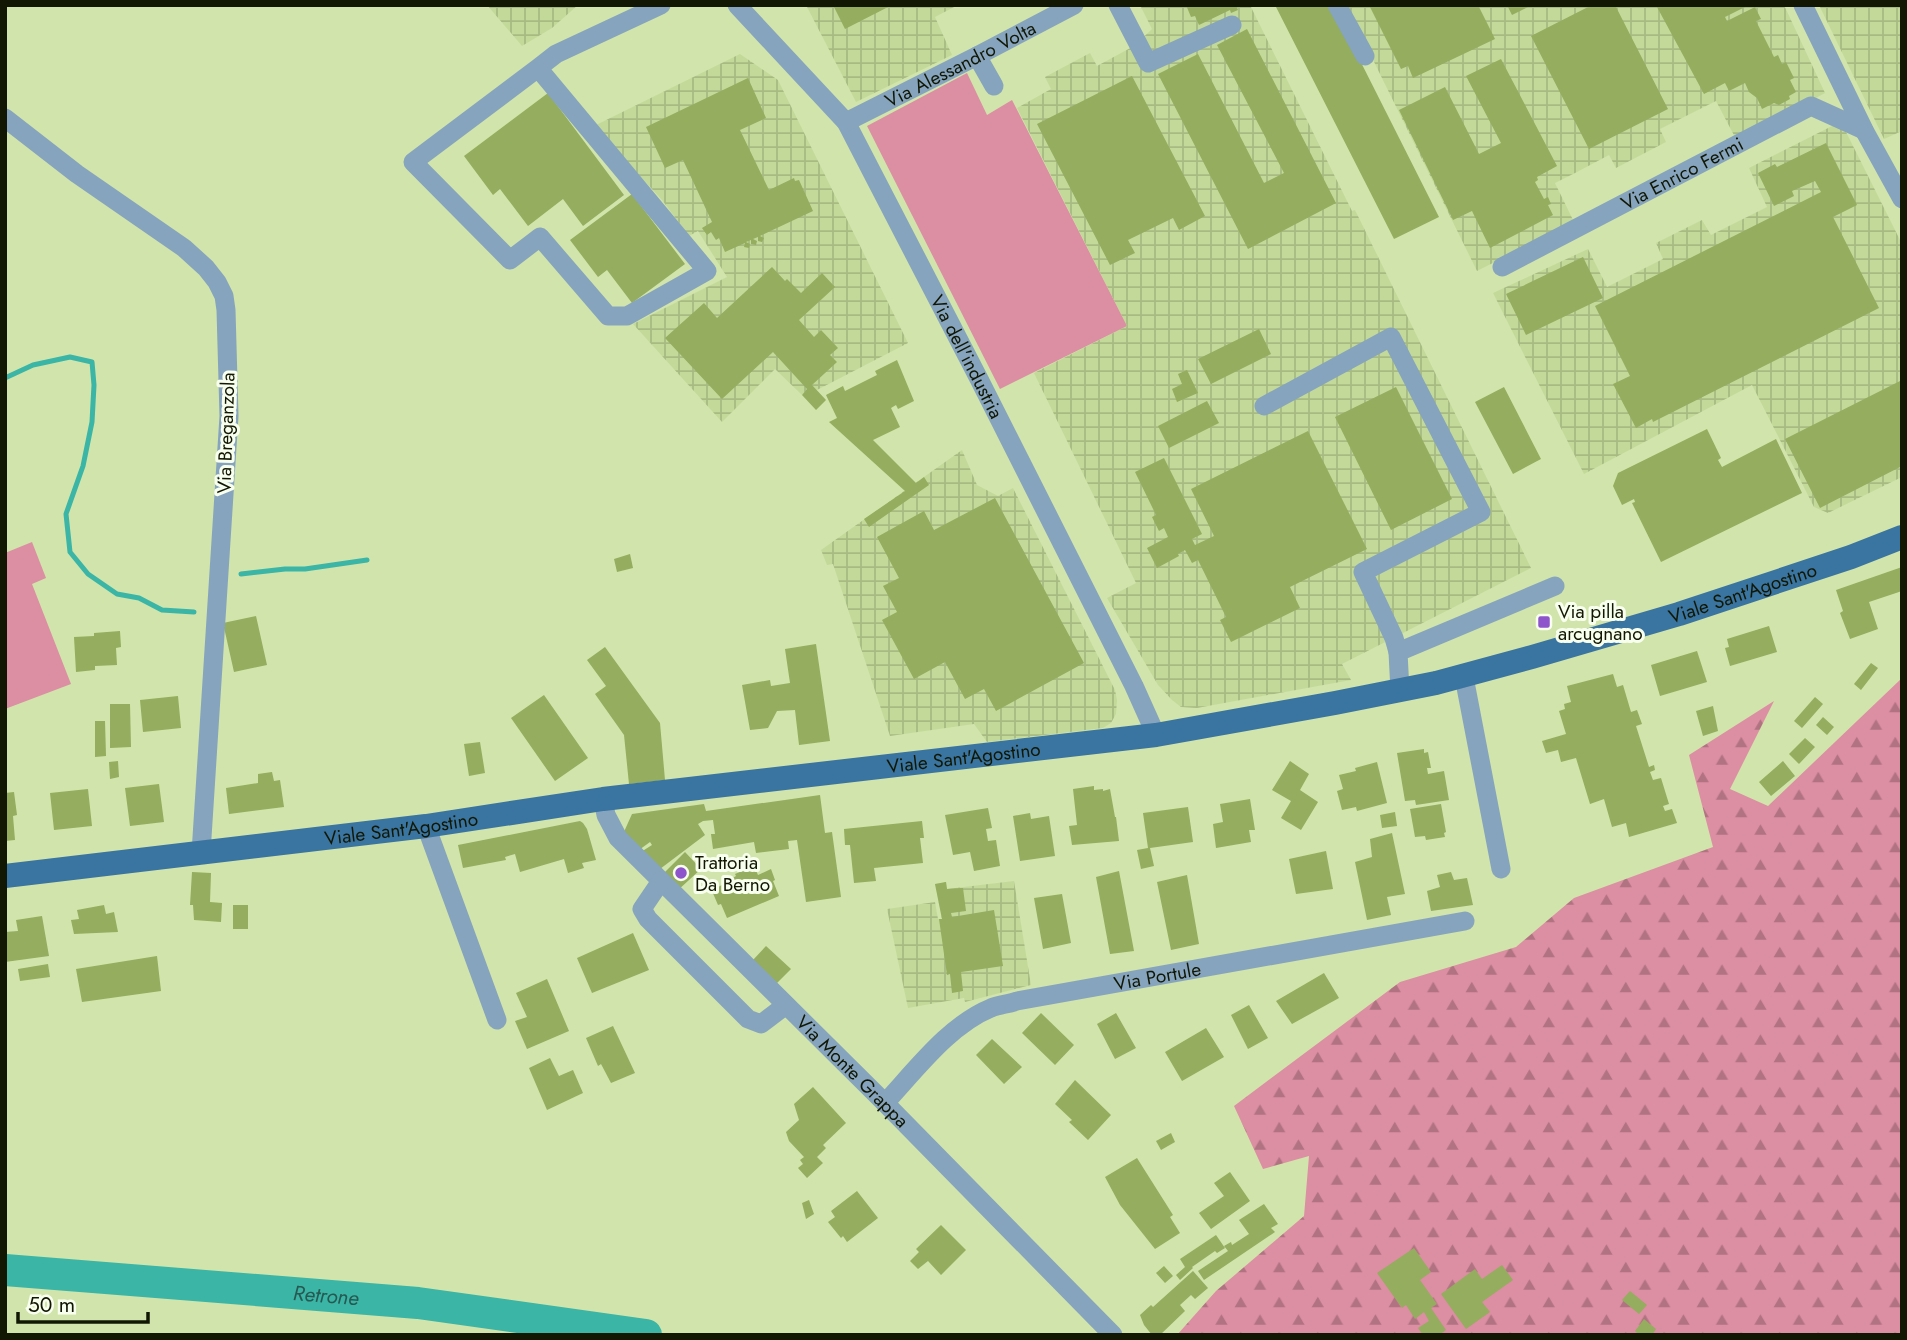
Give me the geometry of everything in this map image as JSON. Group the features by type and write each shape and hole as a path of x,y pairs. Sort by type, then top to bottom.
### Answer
{"main road":[{"name":"Viale Sant'Agostino","path":"5,876 426,826 603,799 1156,735 1464,677 1679,614 1851,557 1902,537"}],"street":[{"path":"538,68 707,271 627,316 608,316 540,237 510,260 413,162 556,54 661,5"},
{"name":"Via dell'industria","path":"737,5 846,122 986,391 1156,735"},
{"name":"Via Alessandro Volta","path":"846,122 1074,5"},
{"path":"1118,5 1148,63 1232,25"},
{"path":"1337,5 1365,56"},
{"path":"1803,5 1864,130 1902,199"},
{"path":"977,57 994,86"},
{"name":"Via Enrico Fermi","path":"1502,267 1811,106 1864,130"},
{"name":"Via Breganzola","path":"5,118 77,174 184,248 206,268 223,296 226,310 229,416 201,853"},
{"path":"1264,406 1391,337 1481,513 1363,572 1394,638 1398,652 1400,691"},
{"path":"1398,652 1555,586"},
{"path":"1464,677 1501,869"},
{"name":"Via Monte Grappa","path":"603,799 606,815 618,838 885,1103 1113,1335"},
{"path":"426,826 497,1020"},
{"path":"661,881 642,909 648,919 730,1002 748,1019 761,1024 786,1005"},
{"name":"Via Portule","path":"885,1103 945,1038 972,1017 992,1008 1017,1001 1465,921"}],"shaded area":[{"path":"487,5 578,5 552,28 522,46"},
{"path":"806,5 958,5 935,17 952,55 856,102"},
{"path":"1140,5 1250,5 1352,211 1355,210 1531,568 1342,664 1351,680 1197,708 1181,707 1172,700 1158,685 1107,598 1136,583 1034,373 1127,326 1017,108 1051,89 1045,77 1090,53 1097,66 1134,46 1152,29"},
{"path":"1346,5 1784,5 1825,93 1737,141 1716,101 1660,129 1666,142 1616,168 1609,155 1555,183 1574,222 1477,271"},
{"path":"1819,5 1902,5 1902,131 1884,139"},
{"path":"740,54 778,80 908,343 817,390 811,385 802,395 775,369 722,422 633,324 727,277 698,231 689,236 662,200 594,126"},
{"path":"1838,123 1843,126 1902,244 1902,477 1828,513 1814,507 1752,385 1584,474 1493,293 1588,249 1607,287 1663,259 1656,243 1702,220 1711,235 1767,207 1749,168"},
{"path":"962,450 977,485 998,496 1013,488 1115,690 1116,714 1111,723 1103,728 987,742 974,724 890,736 833,564 827,565 821,550"},
{"path":"1014,881 1031,985 965,1002 964,998 908,1008 887,909 935,902 938,919 942,919 935,884 946,882 947,889"}],"green space":[{"path":"967,73 987,115 1012,100 1127,326 1000,389 867,126"},
{"path":"32,542 46,578 32,584 71,684 5,709 5,553"},
{"path":"1902,678 1902,1335 1177,1335 1216,1291 1304,1216 1309,1156 1263,1169 1234,1106 1400,982 1516,947 1574,898 1713,847 1689,755 1774,701 1730,789 1768,806"}],"building":[{"path":"833,5 892,5 845,29"},
{"path":"1186,5 1236,5 1238,10 1231,13 1230,10 1199,25 1195,16 1191,17"},
{"path":"1275,5 1332,5 1439,217 1394,239"},
{"path":"1369,5 1478,5 1495,39 1413,78 1408,66 1401,69"},
{"path":"1507,5 1532,5 1512,15"},
{"path":"1592,5 1615,5 1668,109 1589,149 1531,36"},
{"path":"1749,5 1725,17 1727,21 1755,7 1761,19 1756,21 1774,57 1778,55 1782,64 1786,62 1794,78 1790,80 1796,92 1779,105 1774,103 1762,109 1745,83 1729,91 1725,83 1704,94 1657,7"},
{"path":"1247,29 1336,203 1248,249 1158,74 1198,54 1264,183 1284,173 1217,45"},
{"path":"1501,59 1557,166 1537,177 1535,182 1544,199 1548,197 1551,204 1548,205 1553,215 1490,248 1472,211 1453,220 1399,110 1445,87 1479,154 1501,143 1466,76"},
{"path":"1132,76 1205,216 1179,230 1173,218 1128,240 1135,253 1110,265 1037,124"},
{"path":"748,78 766,118 740,130 769,190 794,178 795,181 799,180 813,211 760,236 764,238 762,242 758,241 758,237 753,239 757,241 756,245 751,244 751,240 746,242 750,244 749,248 744,247 745,243 725,252 719,238 716,240 711,232 707,235 702,228 712,222 683,160 665,168 646,127"},
{"path":"548,93 624,195 583,226 563,199 528,226 500,189 493,195 464,156"},
{"path":"1826,143 1857,205 1833,217 1879,308 1653,422 1652,419 1636,428 1613,384 1630,376 1595,306 1821,192 1815,181 1792,191 1794,196 1774,206 1758,173 1775,164 1777,167"},
{"path":"632,194 685,264 632,303 607,270 598,277 570,240"},
{"path":"1583,257 1603,298 1526,335 1506,294"},
{"path":"772,267 801,293 822,273 835,287 799,320 814,337 821,330 838,348 830,355 837,362 812,385 826,400 816,410 802,395 807,389 773,352 722,399 665,338 704,303 717,318"},
{"path":"1259,329 1271,354 1211,384 1198,359"},
{"path":"897,360 914,401 898,409 896,405 891,408 900,427 873,440 916,483 924,477 929,485 869,527 864,519 905,491 829,422 837,418 826,395 843,386 845,391 877,375 875,371"},
{"path":"1187,370 1198,393 1177,402 1172,389 1182,384 1178,374"},
{"path":"1902,380 1902,466 1820,508 1785,439"},
{"path":"1396,387 1452,499 1391,530 1335,417"},
{"path":"1504,387 1541,459 1513,474 1475,402"},
{"path":"1207,401 1219,423 1169,448 1158,426"},
{"path":"1707,429 1721,458 1718,460 1722,467 1776,439 1802,493 1661,562 1632,503 1635,502 1634,499 1622,505 1613,486 1618,473"},
{"path":"1308,431 1367,549 1290,587 1300,608 1231,642 1220,620 1226,617 1198,560 1192,563 1185,550 1157,568 1147,548 1168,537 1164,528 1159,531 1152,517 1156,515 1135,472 1164,458 1202,534 1192,539 1195,545 1214,536 1191,489"},
{"path":"995,498 1084,663 996,711 984,689 965,699 945,662 914,679 882,620 897,612 883,586 899,578 877,537 924,511 934,530"},
{"path":"630,554 633,568 617,572 614,559"},
{"path":"1902,567 1902,591 1869,602 1878,629 1850,639 1840,613 1843,611 1836,590"},
{"path":"256,616 267,665 234,672 223,623"},
{"path":"1769,626 1777,652 1730,666 1725,648 1729,647 1727,639"},
{"path":"120,631 121,647 116,648 117,665 95,666 95,670 76,672 74,637"},
{"path":"816,644 830,741 799,745 795,710 777,711 768,728 750,730 742,685 770,680 771,686 790,683 785,649"},
{"path":"605,647 660,723 665,780 629,784 624,735 595,694 606,686 587,660"},
{"path":"1697,651 1707,682 1660,696 1651,665"},
{"path":"1871,663 1878,668 1861,690 1854,684"},
{"path":"1613,674 1617,687 1623,685 1631,712 1637,710 1642,724 1636,726 1649,767 1654,765 1655,770 1650,772 1653,780 1661,778 1669,804 1663,806 1665,811 1672,809 1677,823 1629,837 1626,823 1612,827 1604,799 1590,804 1576,758 1561,762 1558,750 1546,753 1542,741 1566,734 1559,711 1565,709 1564,704 1571,702 1567,686"},
{"path":"544,695 588,758 555,781 511,718"},
{"path":"178,696 181,728 143,732 140,700"},
{"path":"1815,697 1823,704 1802,728 1794,721"},
{"path":"110,704 130,704 131,747 110,748"},
{"path":"1713,706 1718,731 1703,736 1696,711"},
{"path":"1823,717 1834,727 1827,735 1816,725"},
{"path":"95,721 105,721 106,756 95,757"},
{"path":"1805,738 1815,747 1799,764 1789,754"},
{"path":"480,742 485,773 469,776 464,744"},
{"path":"1424,749 1424,753 1428,752 1431,768 1427,768 1428,774 1444,771 1449,800 1416,805 1415,800 1405,801 1397,753"},
{"path":"118,761 119,777 110,779 109,762"},
{"path":"1290,761 1309,774 1300,790 1318,802 1301,830 1281,818 1291,801 1272,790"},
{"path":"1783,761 1795,776 1771,796 1759,782"},
{"path":"1377,762 1387,803 1357,811 1356,807 1342,810 1337,791 1343,789 1339,775"},
{"path":"272,772 274,781 280,780 284,807 229,814 226,788 258,783 258,774"},
{"path":"159,784 164,822 130,826 125,788"},
{"path":"1094,786 1094,790 1110,789 1119,841 1072,845 1069,826 1077,825 1073,789"},
{"path":"88,789 92,826 54,830 50,793"},
{"path":"14,792 17,815 13,816 15,840 5,841 5,793"},
{"path":"820,795 825,833 832,832 841,897 806,902 797,840 788,841 789,849 756,853 754,842 713,849 713,820 703,821 698,824 705,835 656,872 641,852 652,845 650,842 639,850 623,834 632,814 704,804 706,811"},
{"path":"1250,799 1255,830 1249,830 1251,842 1216,848 1213,824 1223,822 1220,804"},
{"path":"1441,804 1445,837 1426,840 1425,836 1415,837 1410,809"},
{"path":"1188,807 1193,842 1150,848 1154,866 1141,869 1137,850 1148,848 1143,813"},
{"path":"988,808 992,828 986,829 988,841 996,840 1000,866 974,871 970,852 953,855 945,815"},
{"path":"1395,812 1397,826 1382,828 1380,815"},
{"path":"1030,813 1031,819 1049,816 1055,856 1020,861 1013,816"},
{"path":"580,821 587,829 596,860 582,863 584,868 568,873 564,859 520,872 515,854 505,857 506,860 463,868 458,845"},
{"path":"922,821 924,838 920,838 923,863 874,868 876,881 854,883 850,845 845,845 844,829"},
{"path":"1392,833 1405,894 1387,897 1391,915 1367,920 1355,862 1372,857 1370,839"},
{"path":"1326,851 1333,889 1296,894 1289,859"},
{"path":"685,852 701,869 677,891 662,875"},
{"path":"754,866 758,875 771,869 779,896 727,918 712,891 736,876 735,874"},
{"path":"1119,871 1134,951 1110,954 1096,877"},
{"path":"192,872 211,873 210,902 222,903 221,922 194,920 193,905 190,905"},
{"path":"1451,872 1454,880 1467,878 1473,905 1431,911 1427,891 1440,887 1437,875"},
{"path":"1187,875 1199,944 1171,950 1157,882"},
{"path":"946,882 947,889 963,888 966,911 951,913 952,917 994,910 1003,966 961,972 963,991 952,993 950,974 947,975 939,919 942,919 935,884"},
{"path":"1062,894 1071,943 1043,949 1034,898"},
{"path":"104,905 106,914 114,912 118,932 74,934 71,920 79,919 77,910"},
{"path":"233,905 248,905 248,929 233,929"},
{"path":"42,916 49,956 5,962 5,932 18,931 16,920"},
{"path":"633,933 649,970 592,993 577,958"},
{"path":"766,946 791,969 777,983 753,960"},
{"path":"157,956 161,991 82,1002 76,969"},
{"path":"48,964 50,977 20,981 18,969"},
{"path":"1324,973 1339,998 1292,1024 1276,1001"},
{"path":"547,979 569,1031 527,1049 515,1021 527,1017 516,993"},
{"path":"1249,1005 1268,1038 1248,1049 1231,1015"},
{"path":"1041,1013 1074,1045 1055,1065 1022,1033"},
{"path":"1116,1013 1136,1048 1115,1059 1097,1024"},
{"path":"613,1026 635,1073 611,1083 601,1064 598,1066 586,1038"},
{"path":"1206,1028 1224,1057 1182,1081 1165,1052"},
{"path":"992,1039 1022,1067 1004,1084 976,1055"},
{"path":"550,1058 559,1076 573,1070 583,1093 547,1110 529,1068"},
{"path":"1075,1080 1111,1115 1088,1140 1055,1104"},
{"path":"813,1087 846,1123 823,1145 826,1148 817,1157 823,1163 807,1178 798,1168 803,1164 800,1160 804,1157 789,1141 786,1132 799,1120 794,1104"},
{"path":"1171,1133 1175,1142 1161,1150 1156,1141"},
{"path":"1137,1158 1173,1215 1170,1217 1180,1233 1155,1249 1120,1205 1105,1177"},
{"path":"1230,1172 1250,1201 1211,1229 1199,1213 1224,1196 1214,1183"},
{"path":"857,1191 878,1218 847,1242 828,1222 835,1217 831,1211"},
{"path":"809,1200 814,1214 806,1219 802,1203"},
{"path":"1264,1204 1278,1224 1271,1228 1275,1232 1204,1280 1198,1271 1228,1251 1224,1246 1231,1242 1232,1245 1249,1234 1239,1220"},
{"path":"941,1225 966,1250 941,1275 928,1261 918,1269 910,1261 919,1252 916,1249"},
{"path":"1216,1235 1225,1248 1217,1253 1215,1251 1192,1267 1180,1280 1176,1275 1185,1267 1180,1259"},
{"path":"1414,1248 1431,1272 1420,1280 1437,1304 1431,1308 1446,1330 1439,1335 1423,1335 1418,1328 1429,1321 1424,1312 1415,1319 1406,1305 1402,1308 1377,1273"},
{"path":"1502,1265 1513,1280 1482,1302 1490,1312 1466,1329 1441,1294 1475,1269 1482,1279"},
{"path":"1164,1266 1173,1276 1165,1283 1156,1273"},
{"path":"1193,1271 1208,1288 1195,1299 1191,1295 1180,1305 1185,1311 1160,1335 1152,1335 1140,1315 1151,1305 1153,1307"},
{"path":"1630,1291 1647,1305 1639,1314 1622,1300"},
{"path":"1644,1319 1656,1329 1652,1335 1639,1335 1635,1331"}],"waterway":[{"path":"5,378 33,365 70,357 92,362 92,422 83,466 66,514 70,552 88,574 117,594 139,598 162,610 194,612"},
{"path":"241,574 367,560"},
{"name":"Retrone","path":"5,1270 418,1303 646,1335"}],"place":[{"name":"Via pilla arcugnano","path":"1544,622"},
{"name":"Trattoria Da Berno","path":"681,873"}]}
